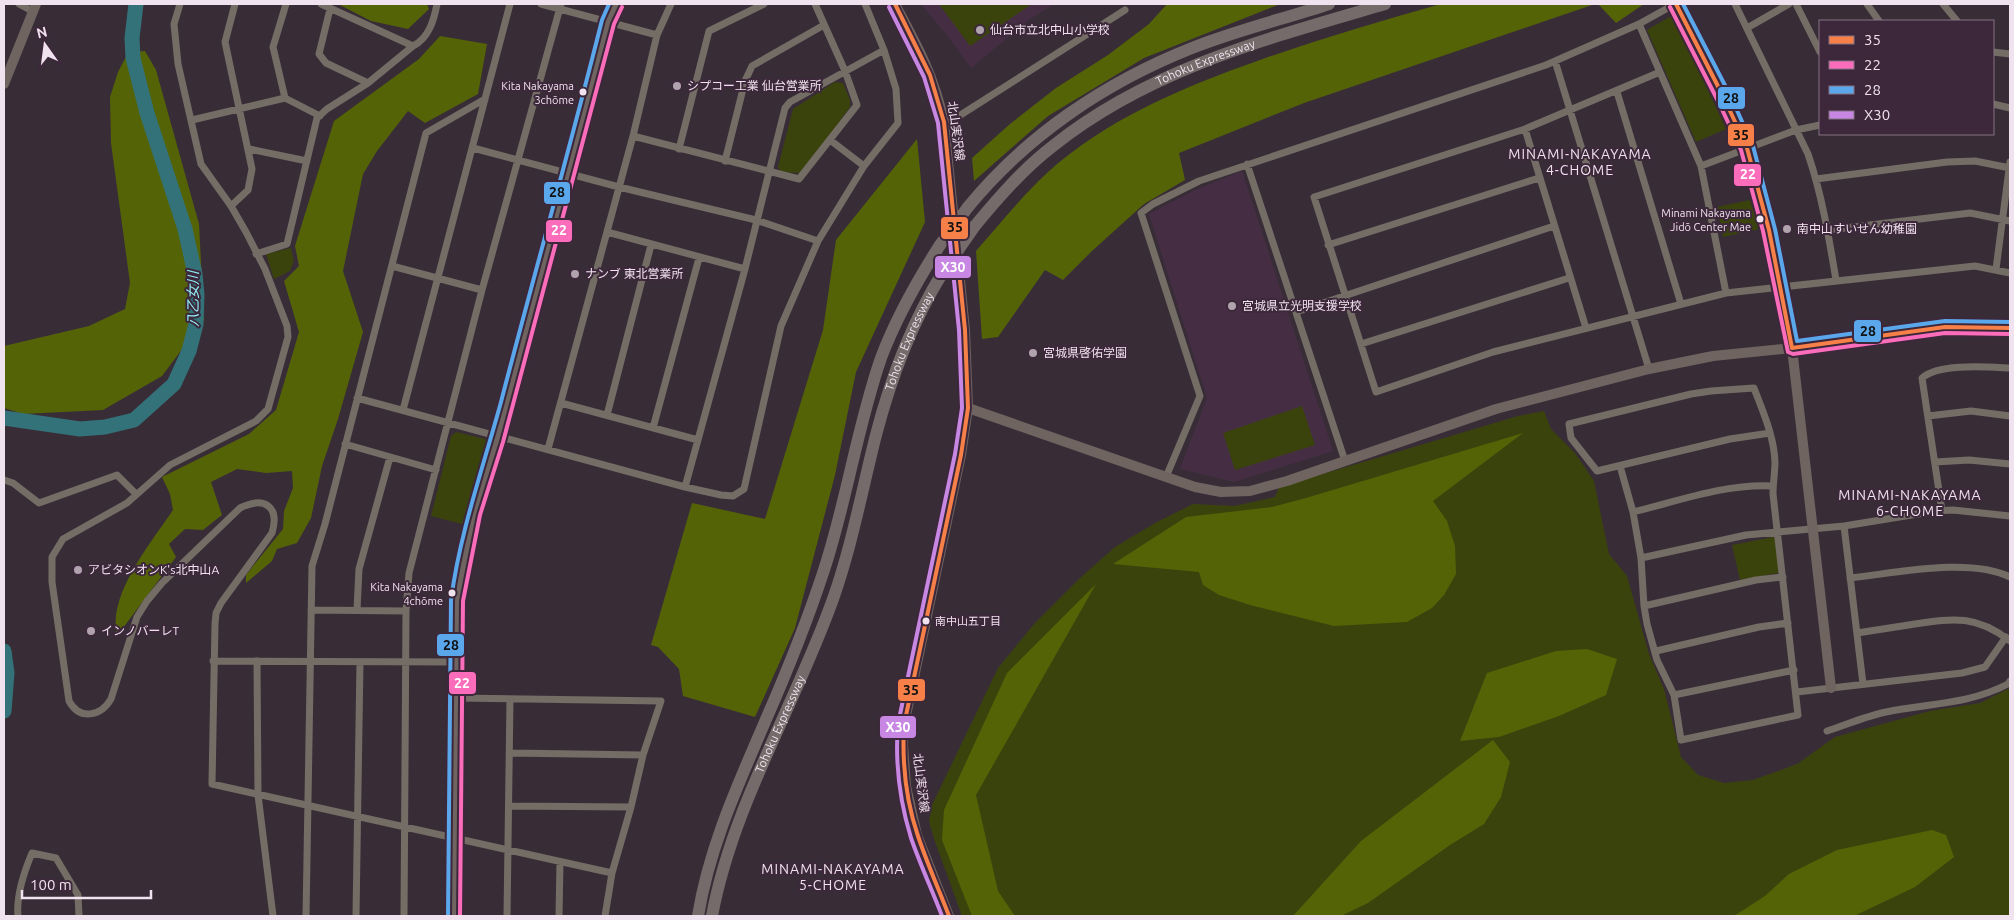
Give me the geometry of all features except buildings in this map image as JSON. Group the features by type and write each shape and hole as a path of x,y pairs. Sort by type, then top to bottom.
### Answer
{"highway":[{"name":"Tohoku Expressway","path":"698,916 708,870 724,818 789,666 825,569 859,432 881,358 910,292 940,245 968,208 1002,169 1030,144 1088,101 1156,63 1213,40 1330,4"},
{"name":"Tohoku Expressway","path":"712,916 728,854 741,816 768,751 807,668 834,597 853,534 876,436 895,372 915,322 943,272 974,227 1007,188 1052,146 1088,120 1144,88 1181,70 1213,58 1385,4"}],"street":[{"path":"4,84 34,7 19,4"},
{"path":"180,4 174,24 178,64 201,164 230,206 265,269 287,326 288,338 268,409 256,421 170,465 127,503 63,539 52,557 52,582 69,701 73,708 80,712 93,714 107,707 137,617 162,583 240,508 253,502 269,505 274,513 275,523 272,533 221,602 216,613 213,661 212,784 454,836 612,873"},
{"path":"230,206 248,190 252,169 225,42 235,4"},
{"path":"285,98 273,47 286,4"},
{"path":"321,4 413,46"},
{"path":"256,254 287,244 317,118 368,83 413,46 421,42 434,22 437,4"},
{"path":"403,410 510,4"},
{"path":"542,4 560,6 608,22 657,35"},
{"path":"454,916 457,600 461,570 471,525 498,435 570,173 608,22 616,4"},
{"path":"548,449 633,136 657,35 671,4"},
{"path":"679,149 709,31 764,4"},
{"path":"633,136 799,179 857,105 845,71 815,4"},
{"path":"357,398 721,495 733,496 744,489 781,326 818,241 864,166 898,123 896,89 884,50 865,4"},
{"name":"北山実沢線","path":"895,4 930,72 938,94 944,122 965,330 968,408 961,455 904,724 903,745 906,786 917,835 950,916"},
{"path":"1166,478 1200,396 1141,213 1153,204 1199,181 1555,61 1640,24 1676,4 1747,148 1769,230 1792,348 1830,688"},
{"path":"1735,4 1796,130 1816,179 1828,230 1836,280"},
{"path":"1747,28 1789,4"},
{"path":"1796,4 1819,50"},
{"path":"1867,4 1878,20"},
{"path":"1943,4 1955,20"},
{"path":"404,916 406,611 409,573 482,290 560,6"},
{"path":"330,8 319,54 326,62 368,83"},
{"path":"944,122 959,116 1125,10"},
{"path":"1640,24 1701,166 1726,293"},
{"path":"725,161 745,81 752,66 824,25"},
{"path":"685,486 744,269 785,108 790,102 884,50"},
{"path":"1994,52 2010,54"},
{"path":"1555,61 1650,369"},
{"path":"1660,72 1525,129 1314,197 1328,246 1376,392 1492,352 1726,293 1975,266 2010,273"},
{"path":"1616,92 1681,304"},
{"path":"192,120 285,98 320,116"},
{"path":"306,916 310,805 312,566 426,134 485,99"},
{"path":"1994,104 2010,108"},
{"path":"1701,166 1796,130 1819,125"},
{"path":"1525,129 1586,328"},
{"path":"830,140 864,166"},
{"path":"473,148 619,187 756,220 818,241"},
{"path":"249,149 307,161"},
{"path":"1816,179 1947,162 1975,161 2010,166 2006,220 1996,269"},
{"path":"1247,164 1344,461"},
{"path":"1328,246 1539,178"},
{"path":"1828,230 1970,214 2006,220"},
{"path":"1296,312 1554,226"},
{"path":"607,232 744,269"},
{"path":"607,415 652,245"},
{"path":"653,428 699,258"},
{"path":"392,266 482,290"},
{"path":"1361,344 1570,278"},
{"path":"968,408 1166,478 1221,492 1250,491 1496,409 1650,369 1713,356 1792,348 1945,327 2010,328"},
{"path":"1942,511 1922,378 1929,372 1974,367 2010,368"},
{"path":"1620,466 1633,512 1641,558 1647,624 1657,660 1674,695 1681,740 1798,715 1797,692 1777,531 1773,486 1775,462 1770,432 1754,388 1711,390 1569,424 1571,438 1597,471 1730,439 1770,432"},
{"path":"562,403 698,440"},
{"path":"1928,416 1971,411 2010,416"},
{"path":"345,444 436,470"},
{"path":"357,610 359,569 390,457"},
{"path":"1935,462 1969,460 2010,464"},
{"path":"4,480 13,482 39,503 117,474 136,494"},
{"path":"1633,512 1735,488 1754,485 1773,486"},
{"path":"1641,558 1746,535 1844,526 1942,511 1954,510 2010,516"},
{"path":"1844,526 1863,684"},
{"path":"1850,578 1963,566 1998,571 2010,577"},
{"path":"1644,606 1756,580 1783,577"},
{"path":"311,610 406,611"},
{"path":"1797,692 1962,673 1985,667 2008,639 1997,630 1974,622 1951,619 1857,633"},
{"path":"1656,651 1759,627 1788,623"},
{"path":"213,661 457,662"},
{"path":"257,661 258,795 273,916"},
{"path":"356,916 360,662"},
{"path":"1674,695 1794,670"},
{"path":"1827,731 1884,712 1964,701 1988,694 2008,684 2010,681"},
{"path":"456,698 661,701 643,755 631,807 612,873 604,916"},
{"path":"507,916 511,753 510,699"},
{"path":"511,753 643,755"},
{"path":"509,806 631,807"},
{"path":"18,916 17,907 25,870 32,853 56,858 78,895 78,916"},
{"path":"559,916 560,862"}],"shaded area":[{"name":"仙台市立北中山小学校","path":"921,4 1054,4 1029,20 971,68"},
{"name":"宮城県立光明支援学校","path":"1242,171 1333,451 1234,482 1180,469 1207,398 1149,214 1193,191"}],"green space":[{"path":"338,4 427,4 429,9 408,29 371,21"},
{"path":"939,4 1032,4 970,46"},
{"path":"1167,4 1280,4 1144,58 1048,116 974,181 972,158 1010,124 1056,88 1108,55 1149,24"},
{"path":"1441,4 1595,4 1304,103 1179,153 1185,180 1144,204 1063,280 1045,270 998,337 982,339 976,251 1029,191 1070,154 1121,120 1204,81 1305,45"},
{"path":"1598,4 1644,4 1616,23"},
{"path":"1673,15 1726,129 1696,142 1647,30"},
{"path":"440,36 487,44 478,94 425,123 408,111 377,151 363,174 343,271 363,332 338,419 322,466 311,518 297,543 277,549 272,561 246,583 246,575 283,529 284,511 293,488 292,471 266,473 237,469 211,482 222,515 203,530 185,529 169,544 176,557 117,636 118,604 125,587 133,570 173,510 170,494 162,477 249,434 276,410 299,332 284,281 299,266 295,246 334,121 419,59"},
{"path":"145,51 156,70 199,224 204,320 162,376 103,410 23,414 4,408 4,346 89,326 125,309 130,283 111,143 110,97 118,72 127,55 132,52"},
{"path":"835,82 843,83 850,100 850,107 802,173 781,172 778,167 793,109"},
{"path":"917,139 925,222 856,372 835,475 795,628 755,717 683,696 679,669 658,647 651,645 692,503 765,519 823,330 836,240"},
{"path":"1750,200 1759,229 1723,237 1717,207"},
{"path":"291,248 294,261 290,271 274,279 266,254"},
{"path":"1302,406 1315,445 1235,470 1223,433"},
{"path":"1544,411 1551,429 1575,453 1594,481 1609,554 1627,576 1649,654 1664,689 1681,757 1698,775 1724,783 1753,780 1797,764 1835,737 1930,711 1980,703 2010,688 2010,916 962,916 929,821 932,805 998,668 1035,623 1080,578 1115,547 1155,523 1193,504 1234,506 1275,497 1279,487 1518,416"},
{"path":"456,432 485,439 490,443 466,525 431,516 451,436"},
{"path":"1523,433 1433,501 1447,521 1455,546 1456,574 1444,595 1432,608 1407,622 1334,626 1250,605 1219,595 1203,585 1199,572 1113,564 1186,517 1272,507"},
{"path":"1773,537 1776,539 1780,570 1778,573 1740,580 1732,545"},
{"path":"1096,584 976,795 998,891 1015,916 972,916 942,840 944,810 1007,673"},
{"path":"1587,649 1617,659 1606,695 1559,716 1499,737 1460,741 1487,673 1556,651"},
{"path":"1493,740 1510,762 1501,797 1484,824 1450,845 1368,903 1341,916 1293,916 1361,841"},
{"path":"1932,830 1946,835 1954,857 1915,887 1854,916 1734,916 1765,896 1789,874 1837,850"}],"waterway":[{"name":"八乙女川","path":"4,418 80,429 105,427 134,420 174,384 189,351 196,324 197,295 195,274 185,229 147,113 133,58 132,38 136,4"},
{"name":"八乙女川","path":"4,651 7,673 4,711"}],"transit line":[{"name":"28","path":"448,916 451,600 455,575 466,525 501,402 602,20 609,4"},
{"name":"35","path":"895,4 930,75 944,122 965,330 968,408 961,455 904,725 904,767 910,809 925,856 949,916"},
{"name":"35","path":"1676,4 1747,148 1769,230 1792,348 1945,327 2010,328"},
{"name":"28","path":"1683,4 1731,97 1753,146 1775,229 1797,341 1945,321 2010,322"},
{"name":"22","path":"460,916 463,601 480,515 503,442 614,24 622,7"},
{"name":"X30","path":"889,7 924,77 938,123 959,330 962,408 955,454 898,724 897,738 899,781 907,824 942,916"},
{"name":"22","path":"1670,7 1741,150 1763,231 1788,352 1793,354 1945,333 2010,334"}],"place":[{"name":"仙台市立北中山小学校","path":"980,30"},
{"name":"シプコー工業 仙台営業所","path":"677,86"},
{"name":"Kita Nakayama 3chōme","path":"583,92"},
{"name":"Minami Nakayama Jidō Center Mae","path":"1760,219"},
{"name":"南中山すいせん幼稚園","path":"1787,229"},
{"name":"ナンブ 東北営業所","path":"575,274"},
{"name":"宮城県立光明支援学校","path":"1232,306"},
{"name":"宮城県啓佑学園","path":"1033,353"},
{"name":"アビタシオンK's北中山A","path":"78,570"},
{"name":"Kita Nakayama 4chōme","path":"452,593"},
{"name":"南中山五丁目","path":"926,621"},
{"name":"インノバーレT","path":"91,631"}],"district":[{"name":"MINAMI-NAKAYAMA 4-CHOME","path":"1580,162"},
{"name":"MINAMI-NAKAYAMA 6-CHOME","path":"1910,504"},
{"name":"MINAMI-NAKAYAMA 5-CHOME","path":"833,878"}]}
